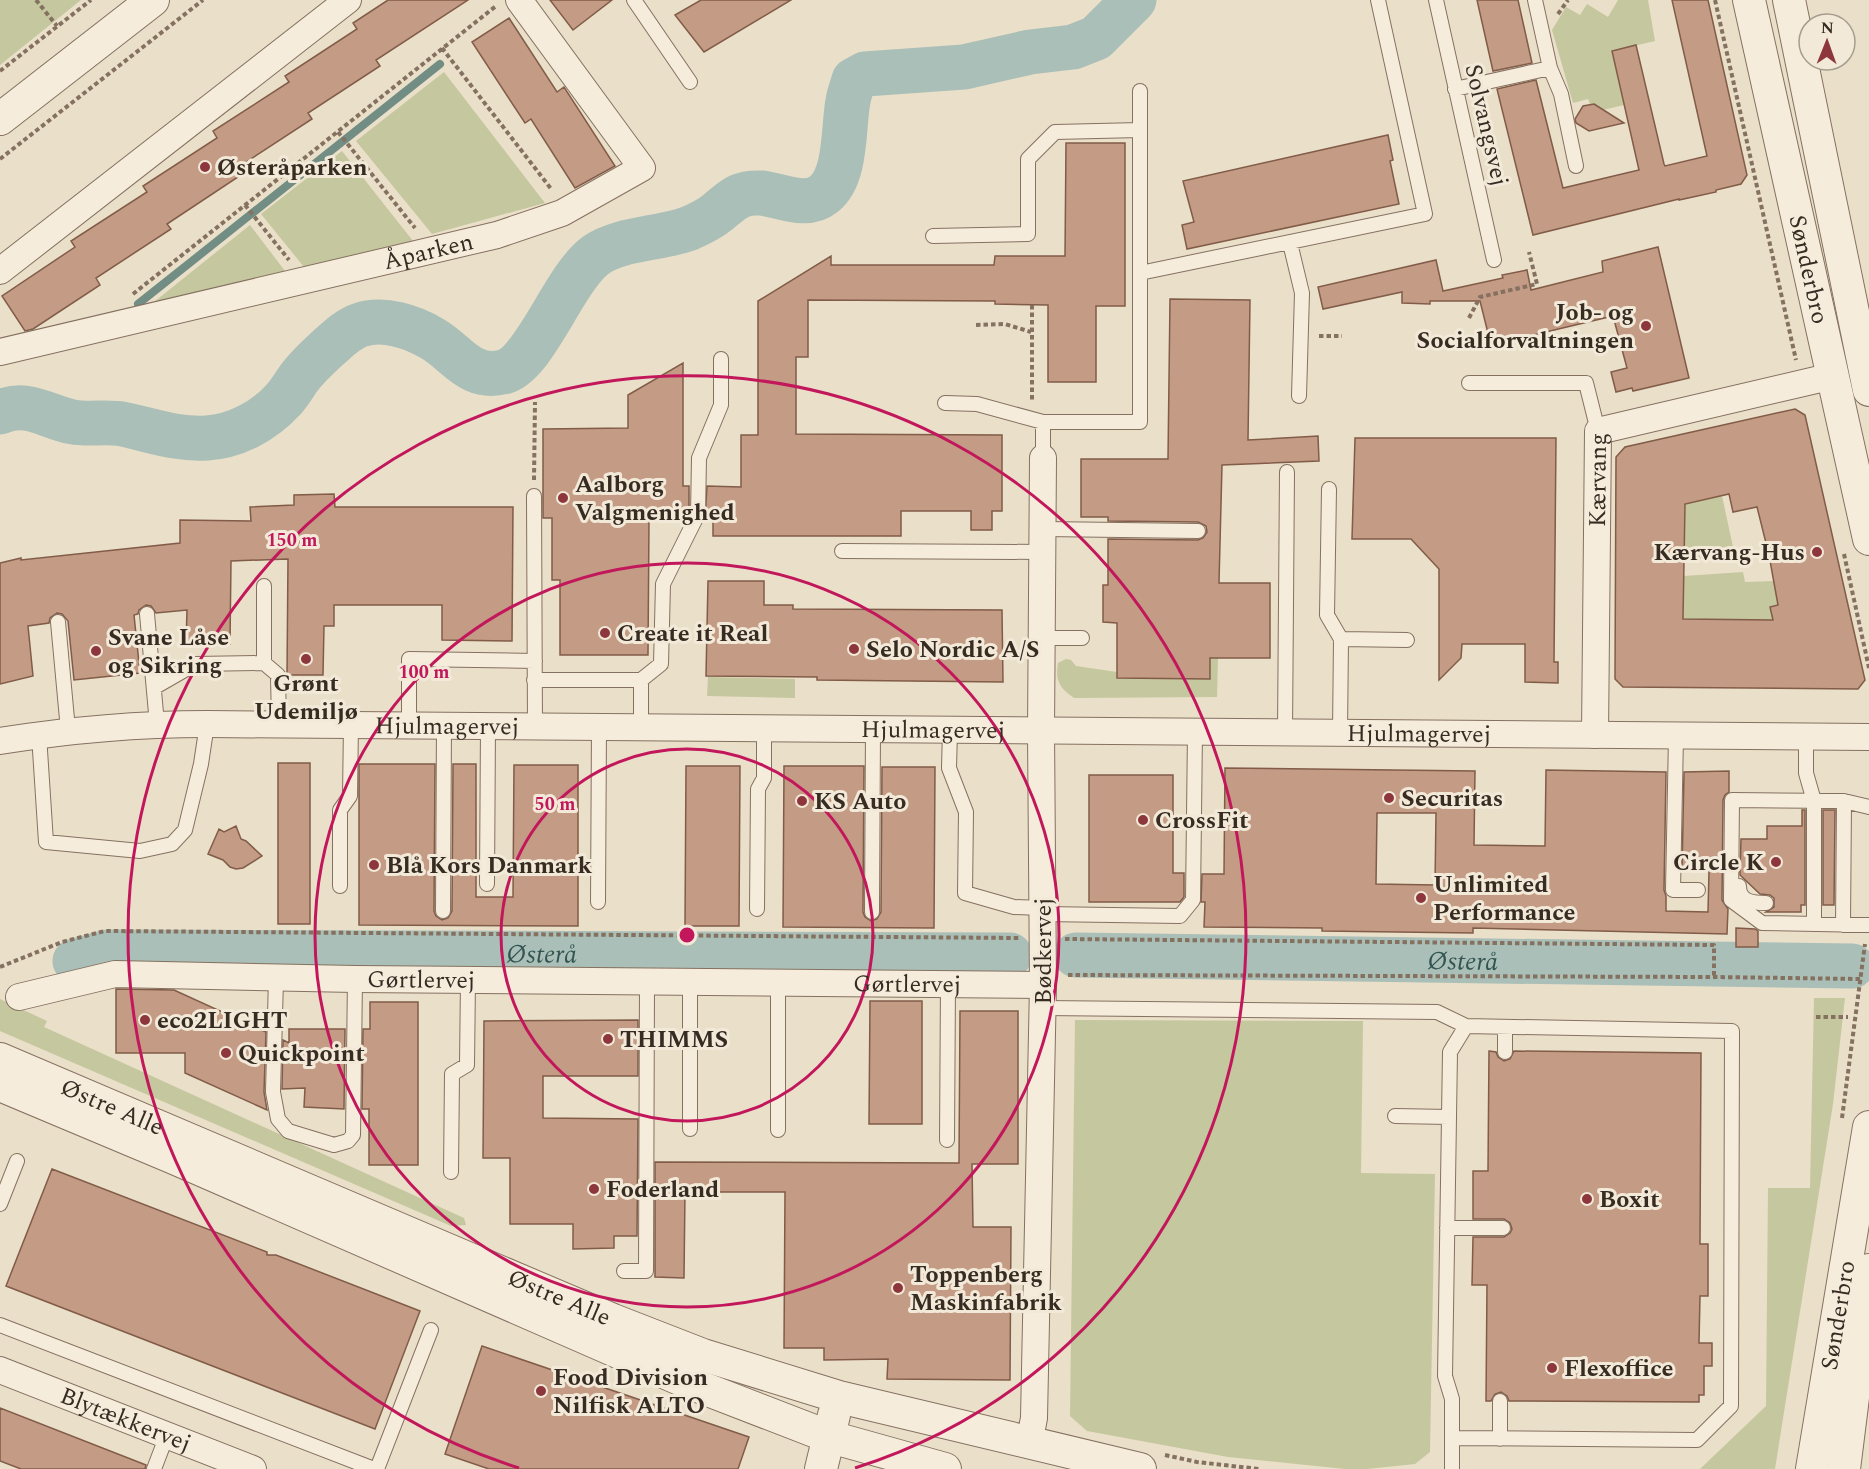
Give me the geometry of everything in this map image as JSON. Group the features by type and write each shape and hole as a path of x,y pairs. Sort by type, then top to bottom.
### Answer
{"street":[{"path":"0,271 348,0"},
{"name":"Åparken","path":"0,352 497,235 567,210 642,168 519,0"},
{"name":"Sønderbro","path":"1749,0 1869,539"},
{"name":"Sønderbro","path":"1792,1 1869,390"},
{"path":"0,119 145,4"},
{"name":"Kærvang","path":"1596,735 1598,431 1833,376"},
{"name":"Bødkervej","path":"1029,1444 1035,1418 1043,989 1041,731 1043,458"},
{"name":"Hjulmagervej","path":"0,741 68,730 157,724 1869,737"},
{"name":"Gørtlervej","path":"19,997 115,974 355,979 948,984 1043,989"},
{"name":"Østre Alle","path":"0,1059 613,1320 703,1355 839,1397 1140,1469"},
{"name":"Østre Alle","path":"0,1084 682,1380 827,1436 945,1469"},
{"name":"Sønderbro","path":"1812,1469 1869,1127"},
{"path":"1844,1469 1869,1270"},
{"name":"Blytækkervej","path":"0,1370 253,1469"},
{"path":"821,1469 827,1436 839,1397"}],"lane":[{"path":"634,0 690,82"},
{"path":"1140,273 1425,214 1377,0"},
{"name":"Solvangsvej","path":"1436,0 1494,260"},
{"path":"1535,0 1550,68 1561,94 1576,166"},
{"path":"1455,89 1550,68"},
{"path":"945,404 977,404 1043,422 1140,422 1140,91"},
{"path":"933,236 1028,234 1028,159 1055,132 1140,130"},
{"path":"1290,243 1302,293 1299,396"},
{"path":"534,680 641,680 661,664 663,584 698,514 699,459 721,405 721,359"},
{"path":"1469,383 1586,383 1598,431"},
{"path":"1043,422 1043,458"},
{"path":"1285,733 1287,472"},
{"path":"1329,489 1327,615 1341,639 1340,733"},
{"path":"534,496 535,726"},
{"path":"842,551 1198,531"},
{"path":"264,586 264,663"},
{"path":"147,614 157,724"},
{"path":"58,622 68,730"},
{"path":"1042,638 1082,638"},
{"path":"1341,639 1407,640"},
{"path":"409,725 409,659 535,661"},
{"path":"155,687 195,664 264,663 278,675 279,724"},
{"path":"641,680 641,727"},
{"path":"39,735 46,842 140,851 172,844 185,830 201,764 207,724"},
{"path":"340,886 340,810 350,796 351,724"},
{"path":"443,911 444,725"},
{"path":"487,884 488,726"},
{"path":"598,902 599,727"},
{"path":"757,909 758,789 764,778 764,728"},
{"path":"872,912 873,729"},
{"path":"950,730 950,768 966,812 965,893 1014,907 1043,920 1180,916 1193,900 1196,732"},
{"path":"1676,736 1673,890 1698,890"},
{"path":"1806,737 1806,773 1814,801 1808,903 1814,924"},
{"path":"1869,807 1844,801 1732,800 1731,900 1762,923 1869,925"},
{"path":"1740,800 1739,893 1742,898 1749,901 1766,903"},
{"path":"1843,925 1844,801"},
{"path":"276,978 273,1092 278,1119 288,1131 334,1145 348,1141 353,1135 355,979"},
{"path":"451,1172 452,1074 467,1065 468,980"},
{"path":"624,1271 646,1271 647,981"},
{"path":"690,982 690,1129"},
{"path":"778,982 778,1130"},
{"path":"947,1140 948,984"},
{"path":"1043,989 1437,1012 1466,1026 1732,1031 1731,1406 1697,1440 1452,1438"},
{"path":"1452,1469 1452,1399 1444,1376 1450,1052 1466,1026"},
{"path":"1505,1027 1505,1052"},
{"path":"1395,1116 1449,1117"},
{"path":"0,1203 17,1161"},
{"path":"1447,1228 1503,1228"},
{"path":"0,1325 375,1469 431,1329"},
{"path":"1500,1401 1500,1439"},
{"path":"154,1469 167,1435"}],"path":[{"path":"36,0 57,26"},
{"path":"0,71 91,0"},
{"path":"0,159 203,0"},
{"path":"124,301 503,0"},
{"path":"1715,0 1797,366"},
{"path":"442,48 567,210"},
{"path":"338,132 432,250"},
{"path":"246,206 304,280"},
{"path":"1469,318 1480,297 1537,284 1529,252"},
{"path":"1032,304 1032,386"},
{"path":"976,325 1005,324 1032,332"},
{"path":"534,496 535,402"},
{"path":"0,967 62,942 105,931 1043,920 1714,945 1714,977"},
{"path":"1043,989 1714,977 1860,980"},
{"path":"1816,1017 1848,1017"}],"green space":[{"path":"0,0 81,0 0,65"},
{"path":"1618,0 1648,0 1655,41 1612,51 1624,105 1603,110 1590,104 1588,99 1573,103 1552,30 1566,7 1580,15 1587,4 1608,17"},
{"path":"444,72 545,203 432,234 356,141"},
{"path":"342,151 413,241 304,267 261,214"},
{"path":"250,225 285,271 154,302"},
{"path":"1722,496 1735,556 1684,560 1685,504"},
{"path":"1743,572 1745,582 1774,581 1781,620 1683,619 1684,576"},
{"path":"1210,599 1229,600 1230,658 1218,658 1217,697 1074,698 1059,683 1058,663 1066,659 1071,660 1076,666 1117,672 1117,678 1209,679"},
{"path":"708,677 795,679 795,698 707,696"},
{"path":"1814,998 1845,998 1833,1104 1775,1469 1700,1469 1766,1406 1768,1188 1810,1188"},
{"path":"0,999 47,1021 44,1027 464,1218 466,1225 451,1226 0,1031"},
{"path":"1075,1020 1363,1021 1361,1173 1435,1174 1430,1452 1415,1464 1345,1469 1228,1457 1087,1431 1070,1416"}],"building":[{"name":"Østeråparken","path":"388,0 468,0 376,60 380,66 308,113 312,119 237,168 241,175 167,224 171,229 96,278 100,285 33,329 25,331 2,296 75,247 71,241 147,192 143,186 217,138 213,131 289,82 285,76 357,29 353,23"},
{"path":"550,0 612,0 573,30"},
{"path":"701,0 791,0 704,52 675,15"},
{"path":"1477,0 1518,0 1532,63 1493,71"},
{"path":"1672,0 1708,0 1747,175 1741,184 1716,190 1716,192 1533,235 1497,89 1536,80 1563,188 1639,170 1612,51 1636,45 1665,166 1707,156"},
{"path":"509,18 557,92 564,87 615,166 575,188 531,119 525,123 472,42"},
{"path":"1594,104 1624,123 1589,131 1576,123 1575,119 1583,106"},
{"path":"1388,135 1393,160 1390,161 1399,204 1187,249 1182,225 1194,222 1183,181"},
{"path":"1066,143 1125,143 1125,306 1096,306 1096,382 1048,382 1048,305 995,304 995,301 808,300 808,357 796,357 796,434 1002,435 1002,511 992,511 992,530 971,530 971,511 901,511 901,536 713,536 713,519 705,519 707,486 741,487 741,435 758,435 758,301 831,256 831,265 994,265 995,256 1065,256"},
{"path":"1658,247 1689,378 1633,391 1632,388 1616,392 1611,372 1627,368 1613,316 1491,345 1480,301 1402,303 1402,292 1323,309 1318,287 1436,260 1443,291 1503,278 1502,275 1527,270 1531,290 1603,272 1602,261"},
{"path":"1170,299 1250,300 1248,440 1318,436 1319,461 1222,465 1219,583 1270,583 1270,658 1210,658 1210,679 1117,678 1117,623 1103,622 1103,585 1108,585 1108,539 1198,540 1203,538 1207,532 1206,526 1198,522 1108,521 1108,517 1081,517 1081,459 1168,459"},
{"path":"683,363 683,486 689,486 689,512 685,520 649,520 648,655 560,655 560,580 552,580 552,518 543,518 543,429 628,428 628,395"},
{"name":"Kærvang-Hus","path":"1795,409 1805,415 1865,680 1858,689 1623,687 1615,679 1616,457 1625,447","holes":["1729,494 1733,512 1757,507 1778,605 1770,607 1773,620 1683,619 1685,504"]},
{"path":"1355,438 1556,438 1554,662 1558,662 1558,683 1525,682 1525,644 1462,644 1461,658 1439,680 1439,569 1411,539 1352,539"},
{"path":"334,494 335,507 513,507 512,641 442,640 442,605 334,605 334,626 324,626 323,675 287,675 288,559 231,561 230,644 186,644 187,610 156,613 151,606 146,605 134,615 140,673 74,680 68,621 62,614 57,613 50,618 49,623 28,626 33,676 0,684 0,563 21,558 21,560 180,543 180,520 251,521 250,507 294,505 294,495"},
{"path":"708,581 764,581 764,605 793,605 793,609 1002,610 1003,682 706,676"},
{"path":"278,763 310,763 310,924 278,924"},
{"path":"359,764 435,764 434,911 436,916 442,920 448,918 452,911 453,764 476,764 476,897 513,897 514,765 578,765 578,926 359,925"},
{"path":"686,766 740,766 739,926 685,926"},
{"path":"784,766 864,766 863,912 865,917 871,921 877,919 881,912 882,767 935,767 934,928 783,927"},
{"path":"1225,768 1475,771 1474,845 1545,846 1546,770 1666,772 1664,890 1666,911 1708,912 1709,871 1682,871 1684,772 1729,771 1729,792 1723,800 1722,900 1728,909 1727,934 1473,928 1473,933 1204,927 1205,902 1201,902 1202,874 1224,874","holes":["1377,813 1436,813 1435,885 1376,884"]},
{"path":"1089,775 1173,775 1173,873 1184,873 1184,897 1180,902 1089,902"},
{"path":"1802,810 1805,810 1805,905 1801,905 1801,912 1766,912 1774,907 1774,898 1760,894 1740,875 1741,839 1767,839 1767,826 1802,826"},
{"path":"1823,810 1835,810 1834,905 1823,905"},
{"path":"236,826 241,839 262,856 243,868 236,869 208,854 219,829 224,832"},
{"path":"1736,928 1758,931 1758,947 1736,947"},
{"path":"116,989 174,990 266,1032 264,1092 267,1110 185,1073 185,1053 116,1053"},
{"path":"870,1001 922,1001 922,1124 869,1124"},
{"path":"370,1002 418,1002 418,1165 369,1165 369,1109 362,1109 363,1029 370,1029"},
{"path":"960,1011 1018,1011 1018,1164 972,1164 973,1227 1011,1227 1010,1380 887,1379 888,1359 824,1360 824,1348 784,1348 785,1192 685,1192 684,1278 655,1277 655,1162 959,1163"},
{"path":"638,1020 638,1076 543,1076 543,1118 638,1119 637,1236 614,1236 614,1248 573,1249 573,1224 510,1224 510,1158 483,1158 484,1021"},
{"path":"289,1029 345,1029 344,1109 304,1107 305,1088 282,1089 283,1040 289,1043"},
{"name":"Boxit","path":"1489,1051 1496,1052 1498,1057 1504,1061 1510,1059 1514,1051 1701,1053 1700,1244 1708,1244 1708,1296 1700,1296 1699,1343 1712,1343 1712,1366 1704,1366 1704,1395 1699,1395 1699,1402 1509,1401 1507,1396 1501,1392 1495,1394 1491,1401 1486,1401 1487,1285 1472,1285 1473,1237 1504,1237 1512,1229 1510,1223 1504,1219 1473,1219 1473,1171 1488,1171"},
{"path":"52,1169 267,1252 267,1255 276,1255 420,1311 375,1429 6,1286"},
{"name":"Food Division Nilfisk ALTO","path":"482,1346 749,1437 738,1469 489,1469 445,1454"},
{"path":"0,1408 146,1465 145,1469 21,1469 0,1461"}],"waterway":[{"path":"0,412 10,409 29,409 73,422 122,424 185,437 218,437 239,431 267,415 332,344 351,329 379,322 398,324 417,331 442,345 473,369 482,372 503,372 515,366 527,354 584,266 606,249 690,228 712,216 737,197 747,194 761,193 801,201 824,194 837,176 843,150 848,101 854,80 865,74 964,67 1030,52 1073,47 1096,38 1134,0"},
{"path":"138,304 440,64"},
{"name":"Østerå","path":"75,961 108,952 1010,955"},
{"name":"Østerå","path":"1076,955 1852,966"}],"place":[{"name":"Østeråparken","path":"205,167"},
{"name":"Job- og Socialforvaltningen","path":"1646,326"},
{"name":"Aalborg Valgmenighed","path":"563,498"},
{"name":"Kærvang-Hus","path":"1817,552"},
{"name":"Create it Real","path":"605,633"},
{"name":"Selo Nordic A/S","path":"854,649"},
{"name":"Svane Låse og Sikring","path":"96,651"},
{"name":"Grønt Udemiljø","path":"306,659"},
{"name":"Securitas","path":"1389,798"},
{"name":"KS Auto","path":"802,801"},
{"name":"CrossFit","path":"1143,820"},
{"name":"Circle K","path":"1776,862"},
{"name":"Blå Kors Danmark","path":"374,865"},
{"name":"Unlimited Performance","path":"1421,898"},
{"name":"eco2LIGHT","path":"145,1020"},
{"name":"THIMMS","path":"608,1039"},
{"name":"Quickpoint","path":"226,1053"},
{"name":"Foderland","path":"594,1189"},
{"name":"Boxit","path":"1587,1199"},
{"name":"Toppenberg Maskinfabrik","path":"898,1288"},
{"name":"Flexoffice","path":"1552,1368"},
{"name":"Food Division Nilfisk ALTO","path":"541,1391"}]}
